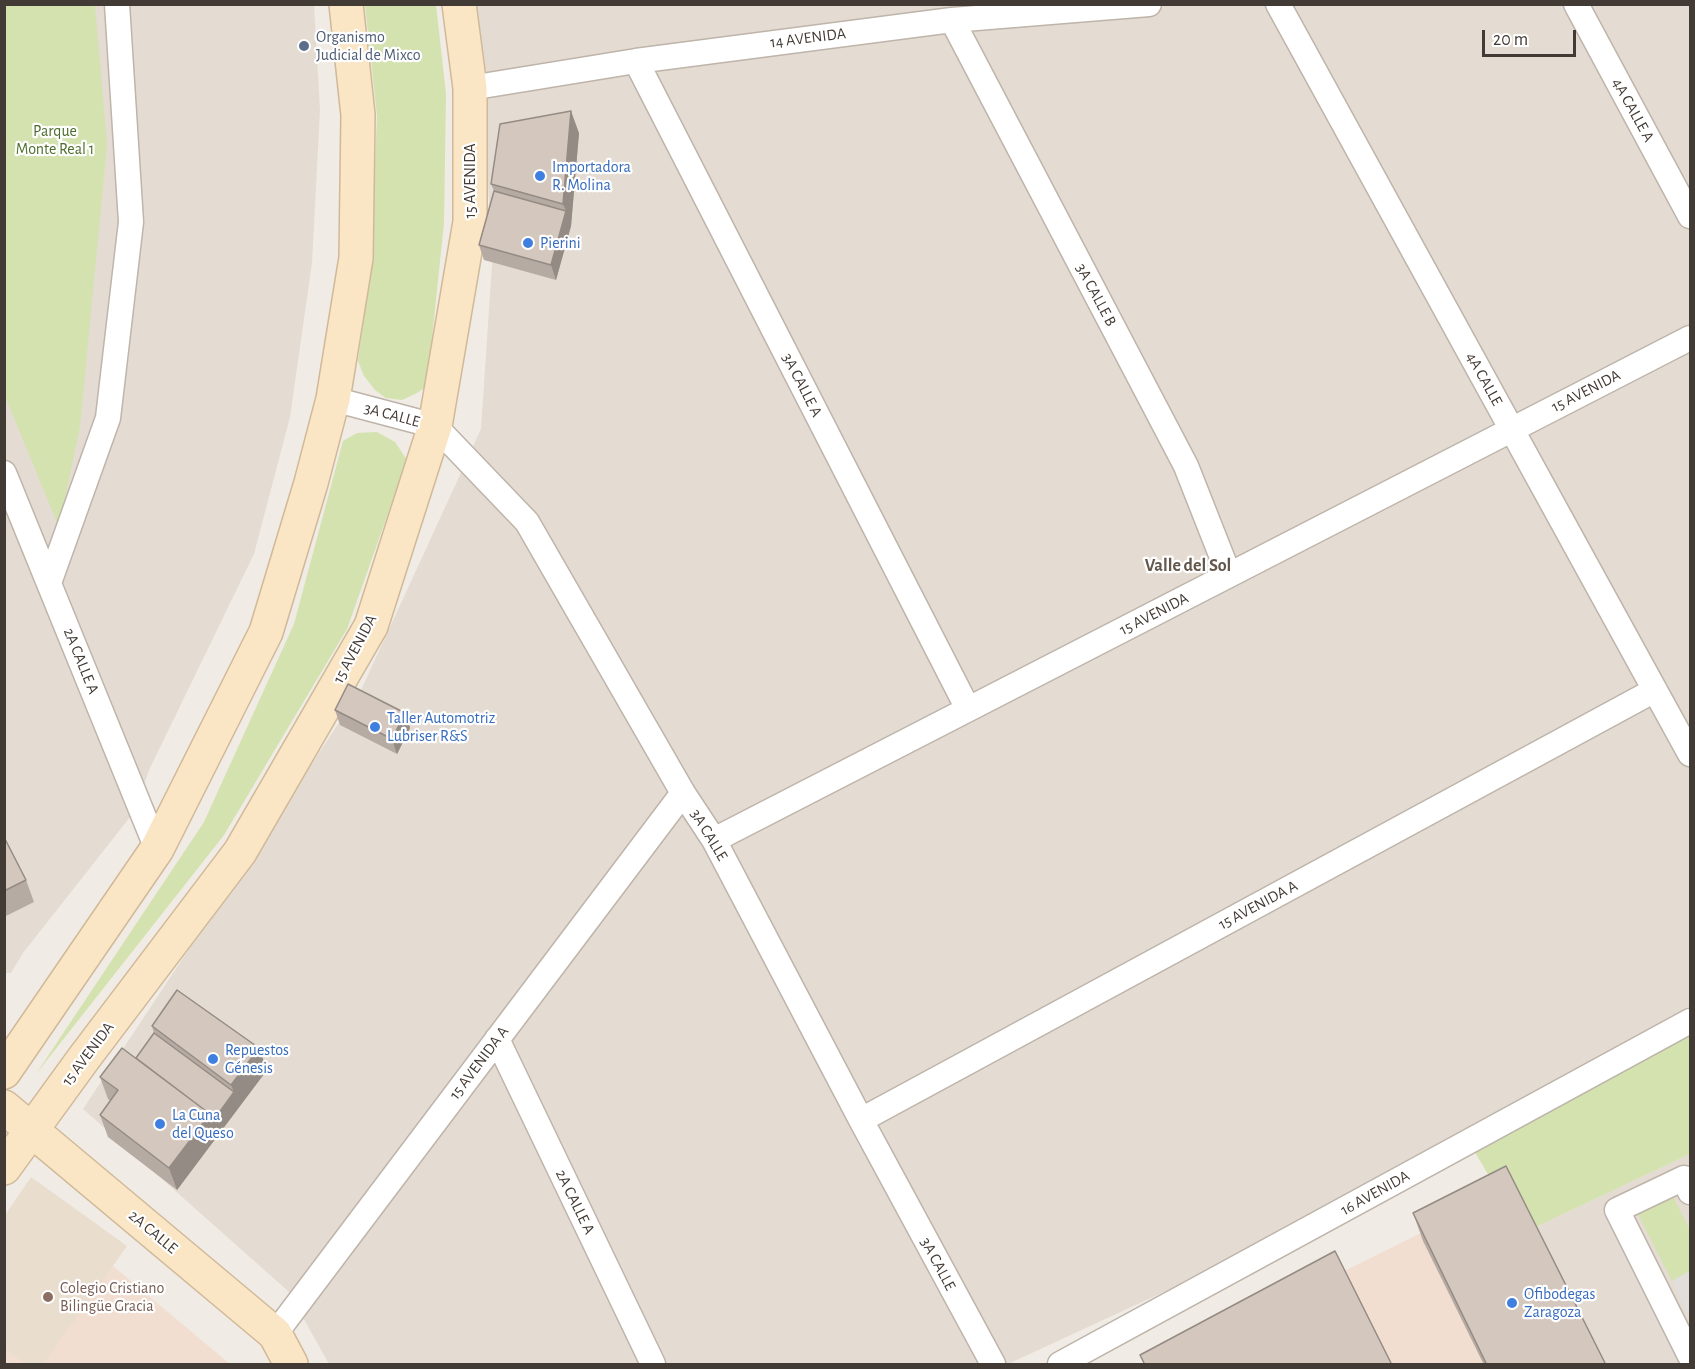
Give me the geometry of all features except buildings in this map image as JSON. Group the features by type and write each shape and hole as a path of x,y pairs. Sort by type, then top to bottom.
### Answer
{"main road":[{"path":"4,1072 157,849 266,632 311,483 333,399 356,258 358,115 346,4"},
{"name":"15 AVENIDA","path":"4,1168 240,852 371,626 435,426 470,222 470,88 459,4"},
{"path":"83,1174 64,1143 59,1123 64,1098 84,1058"},
{"name":"2A CALLE","path":"4,1107 275,1334 291,1365"}],"street":[{"path":"49,583 108,418 111,395 131,222 117,4"},
{"name":"14 AVENIDA","path":"470,88 636,60 952,20 1149,4"},
{"name":"4A CALLE","path":"1278,4 1690,754"},
{"name":"4A CALLE A","path":"1576,4 1690,216"},
{"name":"3A CALLE B","path":"952,20 1186,466 1229,575"},
{"name":"3A CALLE A","path":"636,60 968,709"},
{"name":"15 AVENIDA","path":"714,840 1690,338"},
{"name":"3A CALLE","path":"333,399 435,426 527,522 683,793 714,840 993,1365"},
{"name":"2A CALLE A","path":"4,473 157,849"},
{"name":"15 AVENIDA A","path":"861,1120 1655,690"},
{"name":"15 AVENIDA A","path":"275,1334 683,793"},
{"name":"16 AVENIDA","path":"1060,1365 1690,1021"},
{"name":"2A CALLE A","path":"497,1039 653,1365"},
{"path":"1690,1192 1684,1179 1617,1210 1690,1356"}],"shaded area":[{"path":"5,5 314,5 320,110 312,263 290,417 254,554 150,768 134,812 23,953 11,973 5,973"},
{"path":"474,5 1690,5 1690,1026 1473,1149 1008,1364 329,1364 288,1291 83,1109 362,688 481,429 493,249"},
{"path":"1690,1154 1690,1364 1588,1364 1523,1233"},
{"name":"Colegio Cristiano Bilingüe Gracia","path":"31,1177 127,1246 43,1364 26,1364 5,1349 5,1215"},
{"path":"1500,1194 1588,1364 1156,1364"},
{"path":"34,1200 230,1364 5,1364 5,1215"},
{"path":"1690,1271 1690,1319 1672,1281"}],"green space":[{"name":"Parque Monte Real 1","path":"4,5 95,5 107,145 80,427 59,527 5,396"},
{"path":"365,5 436,5 446,94 444,223 427,386 402,400 386,398 375,390 364,376 358,361 371,268 377,116"},
{"path":"377,432 395,442 407,460 347,629 224,835 36,1074 204,822 294,624 343,441 357,433"},
{"path":"1690,1026 1690,1154 1523,1233 1473,1149"},
{"path":"1673,1196 1690,1230 1690,1271 1672,1281 1637,1212"}],"place":[{"name":"Organismo Judicial de Mixco","path":"304,46"},
{"name":"Importadora R. Molina","path":"540,176"},
{"name":"Pierini","path":"528,243"},
{"name":"Taller Automotriz Lubriser R&S","path":"375,727"},
{"name":"Repuestos Génesis","path":"213,1059"},
{"name":"La Cuna del Queso","path":"160,1124"},
{"name":"Colegio Cristiano Bilingüe Gracia","path":"48,1297"},
{"name":"Ofibodegas Zaragoza","path":"1512,1303"}],"district":[{"name":"Valle del Sol","path":"1188,566"}]}
